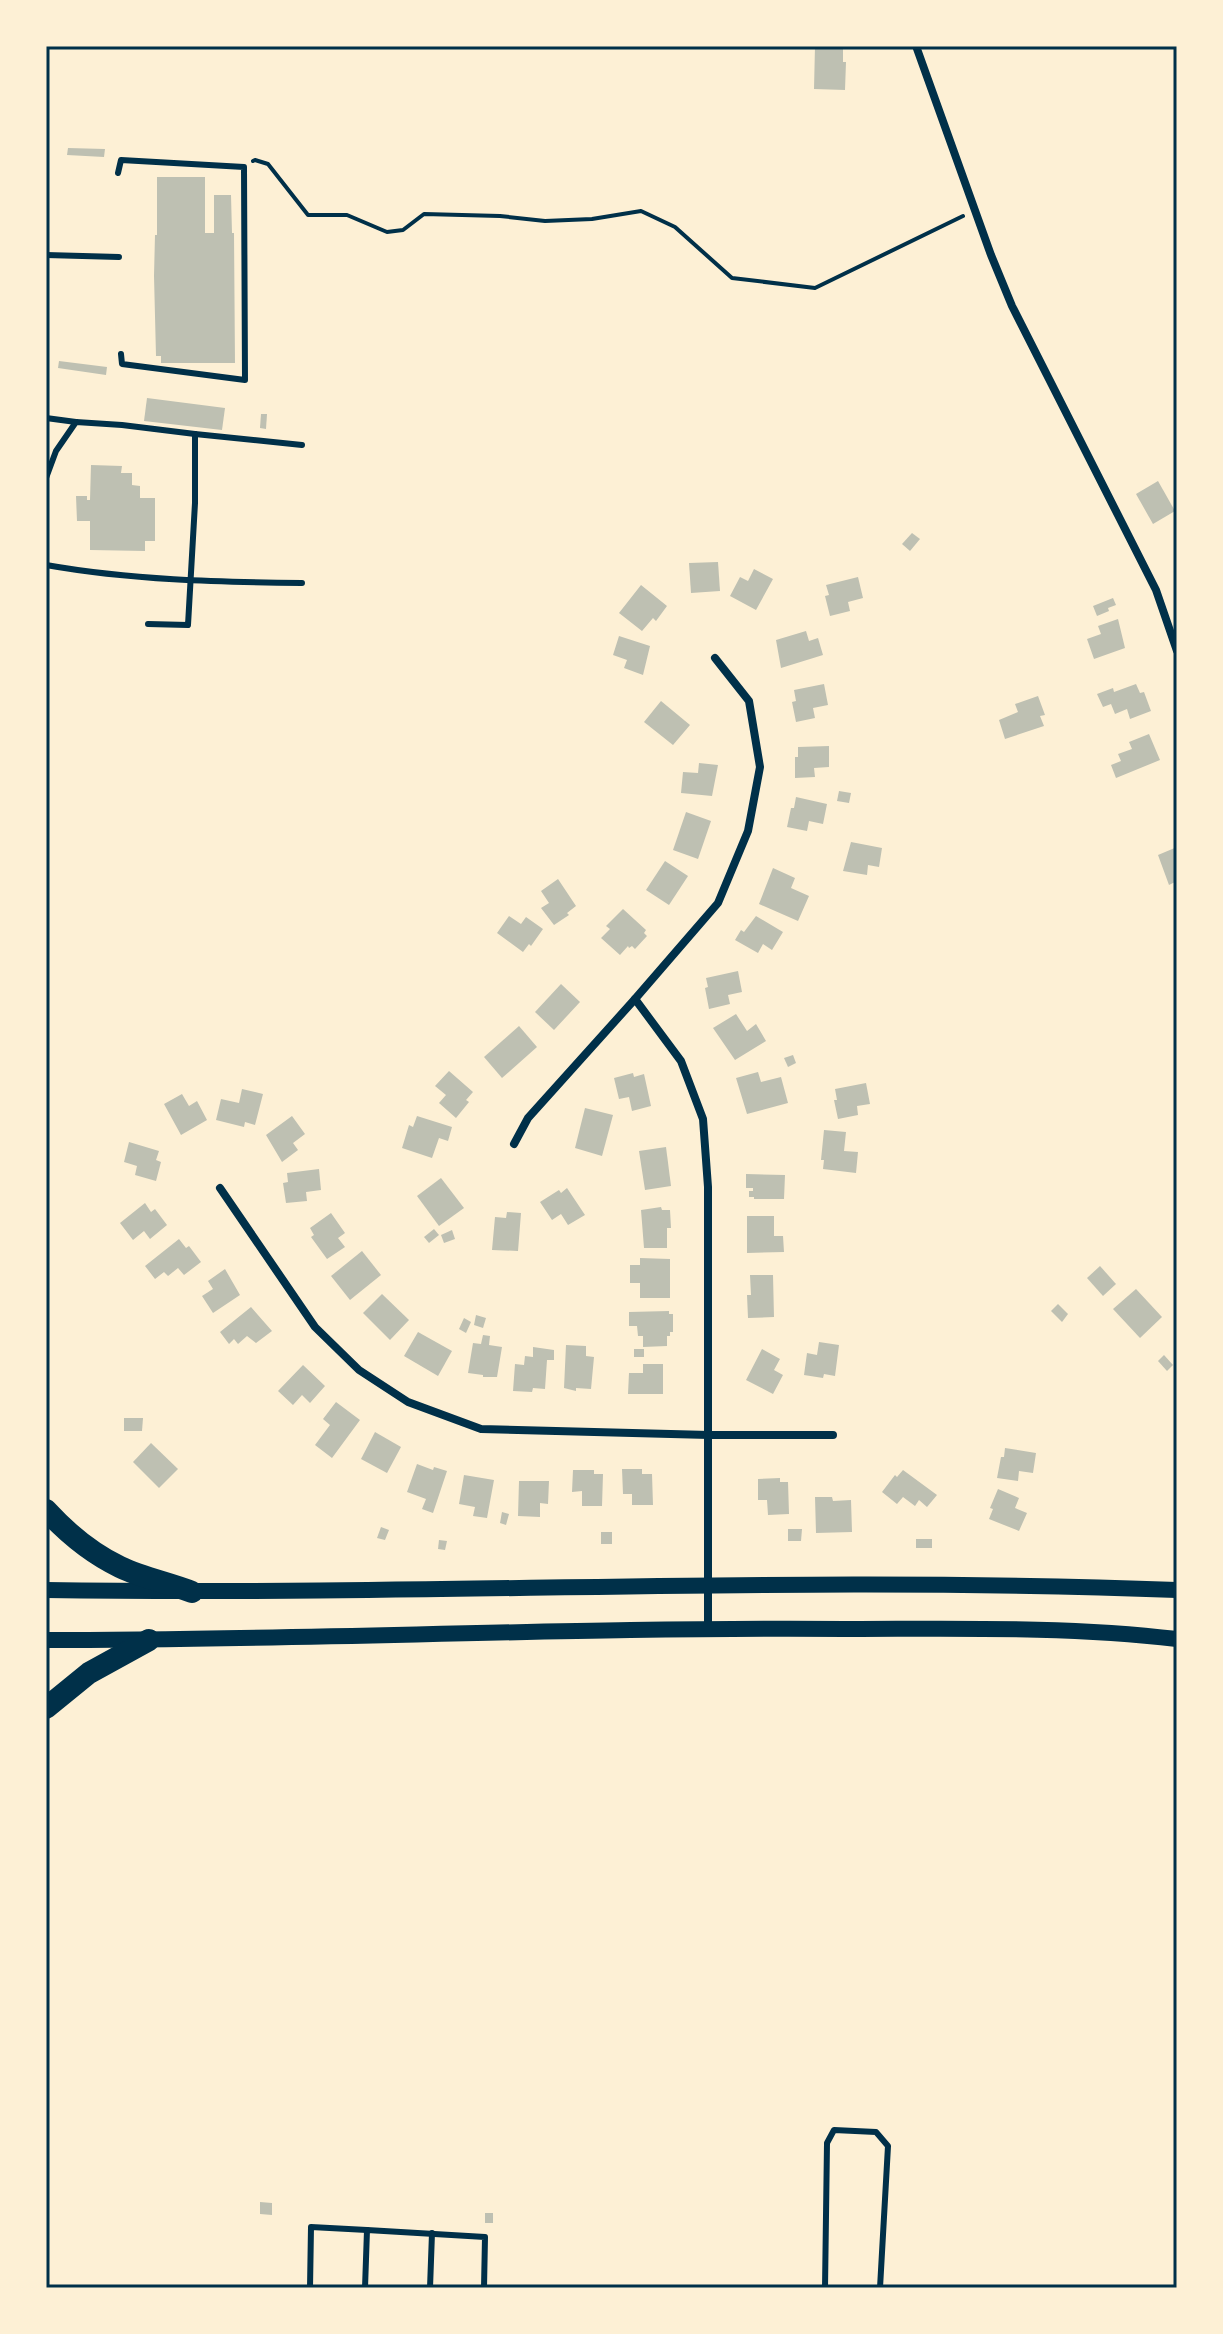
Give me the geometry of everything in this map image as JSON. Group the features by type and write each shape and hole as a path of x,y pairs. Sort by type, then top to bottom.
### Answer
{"highway":[{"path":"46,1510 89,1550 123,1568 192,1592"},
{"path":"46,1708 89,1673 149,1640"}],"main road":[{"path":"46,1590 192,1592 708,1585 1078,1586 1177,1590"},
{"path":"46,1640 708,1628 964,1629 1129,1633 1177,1639"}],"street":[{"path":"916,46 1012,306 1156,590 1177,651"},
{"path":"514,1144 528,1118 718,903 748,831 760,767 749,701 715,658"},
{"path":"635,999 681,1061 703,1119 708,1184 708,1628"},
{"path":"220,1188 315,1327 359,1370 408,1402 481,1429 833,1435"}],"lane":[{"path":"118,173 121,160 244,167 245,380 122,364 121,354"},
{"path":"46,255 119,257"},
{"path":"46,418 302,445"},
{"path":"46,478 56,451 76,422"},
{"path":"148,624 188,625 195,503 195,434"},
{"path":"46,565 96,574 191,581 302,583"},
{"path":"825,2288 827,2143 834,2130 876,2132 888,2146 880,2288"},
{"path":"310,2288 311,2227 485,2237 484,2288"},
{"path":"365,2288 367,2230"},
{"path":"430,2288 432,2233"}],"path":[{"path":"244,167 255,160 268,164 308,215 347,215 387,232 403,230 424,214 545,221 592,219 641,211 675,227 732,278 815,288 975,210"}],"building":[{"path":"815,46 843,46 845,90 814,89"},
{"path":"68,148 105,149 104,157 67,155"},
{"path":"157,177 205,177 205,233 214,233 214,195 231,195 235,363 161,363 161,356 156,356 154,276"},
{"path":"59,361 107,367 106,375 58,368"},
{"path":"147,398 225,408 222,430 144,421"},
{"path":"261,414 267,414 266,429 260,428"},
{"path":"91,465 122,466 121,473 132,473 132,485 140,486 140,498 155,498 155,541 145,541 145,551 90,550 90,521 77,521 76,496 87,496 90,500"},
{"path":"1158,481 1175,511 1153,524 1136,494"},
{"path":"912,533 920,539 910,551 902,544"},
{"path":"718,562 720,591 691,593 689,563"},
{"path":"754,569 773,579 756,610 730,596 740,577 748,581"},
{"path":"858,577 863,598 848,602 850,611 830,616 826,585"},
{"path":"641,585 667,606 656,621 653,618 642,631 619,613"},
{"path":"1113,598 1116,605 1097,616 1093,606"},
{"path":"1118,619 1125,648 1094,659 1087,639 1101,634 1098,626"},
{"path":"806,631 809,641 818,638 823,655 781,668 776,640"},
{"path":"619,636 650,646 643,675 624,668 627,660 613,655"},
{"path":"824,684 828,705 813,708 815,718 796,722 792,702 796,701 794,690"},
{"path":"1136,684 1140,693 1144,692 1151,711 1130,719 1127,709 1115,714 1111,704 1103,707 1097,694 1113,688 1114,692"},
{"path":"1038,696 1045,715 1040,716 1044,726 1005,739 999,720 1018,712 1015,704"},
{"path":"661,701 690,725 673,745 644,722"},
{"path":"1149,734 1160,760 1116,778 1111,765 1121,761 1118,754 1132,749 1129,742"},
{"path":"829,746 829,767 814,768 815,777 795,778 798,747"},
{"path":"699,763 718,765 712,796 681,793 683,772 698,773"},
{"path":"839,791 851,793 849,803 837,801"},
{"path":"796,797 827,804 823,824 809,821 807,831 787,827"},
{"path":"686,812 711,821 698,859 673,850"},
{"path":"851,842 882,848 879,867 868,865 867,875 843,871"},
{"path":"1177,847 1177,887 1175,882 1169,885 1158,855"},
{"path":"665,861 688,876 669,905 646,890"},
{"path":"773,868 795,878 791,888 809,896 798,921 759,904"},
{"path":"558,879 576,906 554,925 541,908 549,903 541,891"},
{"path":"623,909 646,930 644,933 647,936 635,949 628,946 620,955 601,938 610,929 606,926"},
{"path":"509,916 521,924 526,917 543,929 523,952 497,933"},
{"path":"756,916 783,932 772,950 763,944 758,953 735,940"},
{"path":"738,971 742,992 728,995 730,1004 709,1009 706,978"},
{"path":"561,984 580,1002 554,1030 535,1012"},
{"path":"736,1014 747,1031 756,1024 766,1041 735,1060 713,1028"},
{"path":"519,1026 537,1047 502,1078 484,1057"},
{"path":"793,1055 796,1063 788,1067 784,1058"},
{"path":"449,1071 473,1092 456,1118 439,1103 446,1095 435,1086"},
{"path":"758,1072 761,1082 781,1077 788,1103 747,1114 736,1078"},
{"path":"633,1073 634,1077 644,1074 651,1106 632,1111 629,1097 619,1099 614,1078"},
{"path":"866,1083 870,1104 857,1106 858,1115 838,1119 835,1089"},
{"path":"242,1089 263,1094 255,1125 245,1122 244,1127 216,1120 221,1099 239,1103"},
{"path":"182,1094 189,1106 197,1101 207,1120 181,1135 164,1104"},
{"path":"585,1108 613,1115 602,1156 575,1148"},
{"path":"292,1116 305,1134 293,1143 298,1150 282,1162 266,1135"},
{"path":"417,1116 452,1127 448,1141 439,1138 432,1158 402,1148 409,1125 413,1127"},
{"path":"824,1130 846,1132 844,1151 858,1152 856,1173 823,1169"},
{"path":"129,1142 159,1151 156,1160 161,1162 156,1181 135,1175 137,1166 124,1162"},
{"path":"666,1147 671,1186 645,1190 639,1151"},
{"path":"319,1169 321,1190 306,1192 307,1201 286,1203 283,1183 288,1182 287,1173"},
{"path":"746,1174 785,1175 784,1199 749,1197 749,1191 753,1188 746,1188"},
{"path":"441,1178 464,1208 439,1226 417,1196"},
{"path":"567,1188 585,1215 568,1225 561,1214 552,1220 540,1202"},
{"path":"145,1203 151,1212 155,1209 167,1225 150,1239 144,1231 133,1240 120,1223"},
{"path":"661,1207 662,1210 670,1210 671,1228 667,1228 667,1248 644,1248 641,1210"},
{"path":"507,1212 521,1213 518,1251 492,1250 495,1217 506,1218"},
{"path":"331,1213 345,1233 338,1238 345,1247 327,1259 311,1237 314,1235 310,1228"},
{"path":"747,1216 774,1216 774,1236 783,1236 784,1252 747,1253"},
{"path":"434,1229 439,1235 429,1243 424,1237"},
{"path":"452,1230 455,1239 444,1243 441,1235"},
{"path":"179,1239 201,1262 184,1275 178,1268 168,1276 164,1272 155,1279 145,1266"},
{"path":"362,1251 381,1275 350,1300 331,1276"},
{"path":"640,1258 670,1259 670,1298 640,1298 640,1283 630,1283 630,1265 640,1265"},
{"path":"1100,1266 1116,1284 1103,1296 1087,1278"},
{"path":"225,1269 240,1295 213,1313 202,1296 213,1289 208,1281"},
{"path":"750,1275 773,1275 774,1317 748,1318"},
{"path":"1136,1289 1162,1317 1140,1338 1113,1309"},
{"path":"382,1294 409,1320 390,1340 363,1313"},
{"path":"1058,1304 1068,1314 1062,1322 1051,1311"},
{"path":"251,1307 272,1331 256,1343 247,1336 238,1344 234,1339 229,1344 220,1332"},
{"path":"669,1311 673,1314 673,1332 667,1336 667,1346 643,1347 643,1336 638,1336 637,1326 629,1326 629,1312"},
{"path":"476,1315 486,1318 483,1328 474,1325"},
{"path":"464,1318 471,1322 466,1333 459,1329"},
{"path":"418,1332 452,1351 438,1376 404,1356"},
{"path":"483,1335 490,1336 489,1345 502,1347 497,1377 468,1373 473,1343 481,1344"},
{"path":"819,1342 839,1345 835,1376 804,1375 807,1353 817,1355"},
{"path":"566,1345 586,1346 586,1356 594,1357 591,1389 576,1388 576,1391 564,1388"},
{"path":"533,1347 554,1350 554,1360 547,1360 545,1389 513,1391 515,1364 524,1365 525,1356 533,1357"},
{"path":"634,1349 644,1349 644,1357 634,1357"},
{"path":"762,1349 780,1359 774,1370 783,1375 773,1394 746,1380"},
{"path":"1164,1355 1173,1365 1167,1371 1158,1361"},
{"path":"643,1364 663,1364 663,1394 628,1394 629,1373 643,1373"},
{"path":"303,1365 325,1386 310,1403 302,1395 293,1405 278,1391"},
{"path":"336,1402 360,1420 332,1458 315,1445 330,1425 323,1419"},
{"path":"124,1418 143,1418 142,1431 124,1431"},
{"path":"375,1432 401,1447 387,1473 361,1459"},
{"path":"151,1443 178,1469 159,1488 133,1462"},
{"path":"1005,1448 1036,1453 1033,1473 1019,1471 1018,1481 997,1478"},
{"path":"417,1464 447,1471 433,1513 422,1509 426,1499 407,1492"},
{"path":"622,1469 642,1469 642,1474 652,1474 653,1505 632,1505 632,1494 623,1494"},
{"path":"573,1470 594,1470 594,1474 603,1474 602,1506 582,1506 582,1491 572,1492"},
{"path":"903,1470 937,1495 927,1507 919,1500 915,1506 903,1497 897,1504 882,1492"},
{"path":"464,1475 494,1480 487,1518 473,1516 475,1507 459,1504"},
{"path":"780,1478 780,1482 788,1482 789,1514 768,1515 767,1500 758,1500 758,1479"},
{"path":"519,1481 549,1481 548,1504 540,1503 540,1517 518,1516"},
{"path":"998,1489 1019,1498 1015,1508 1027,1513 1019,1531 989,1519"},
{"path":"815,1497 832,1497 833,1501 851,1500 852,1532 816,1533"},
{"path":"502,1512 509,1514 506,1525 500,1523"},
{"path":"381,1527 389,1530 385,1540 377,1538"},
{"path":"788,1529 802,1529 801,1541 788,1541"},
{"path":"601,1532 612,1532 612,1544 601,1544"},
{"path":"916,1539 932,1539 932,1548 916,1548"},
{"path":"439,1540 447,1541 445,1550 438,1549"},
{"path":"260,2202 272,2203 272,2215 260,2214"},
{"path":"485,2213 493,2213 493,2223 485,2223"}]}
